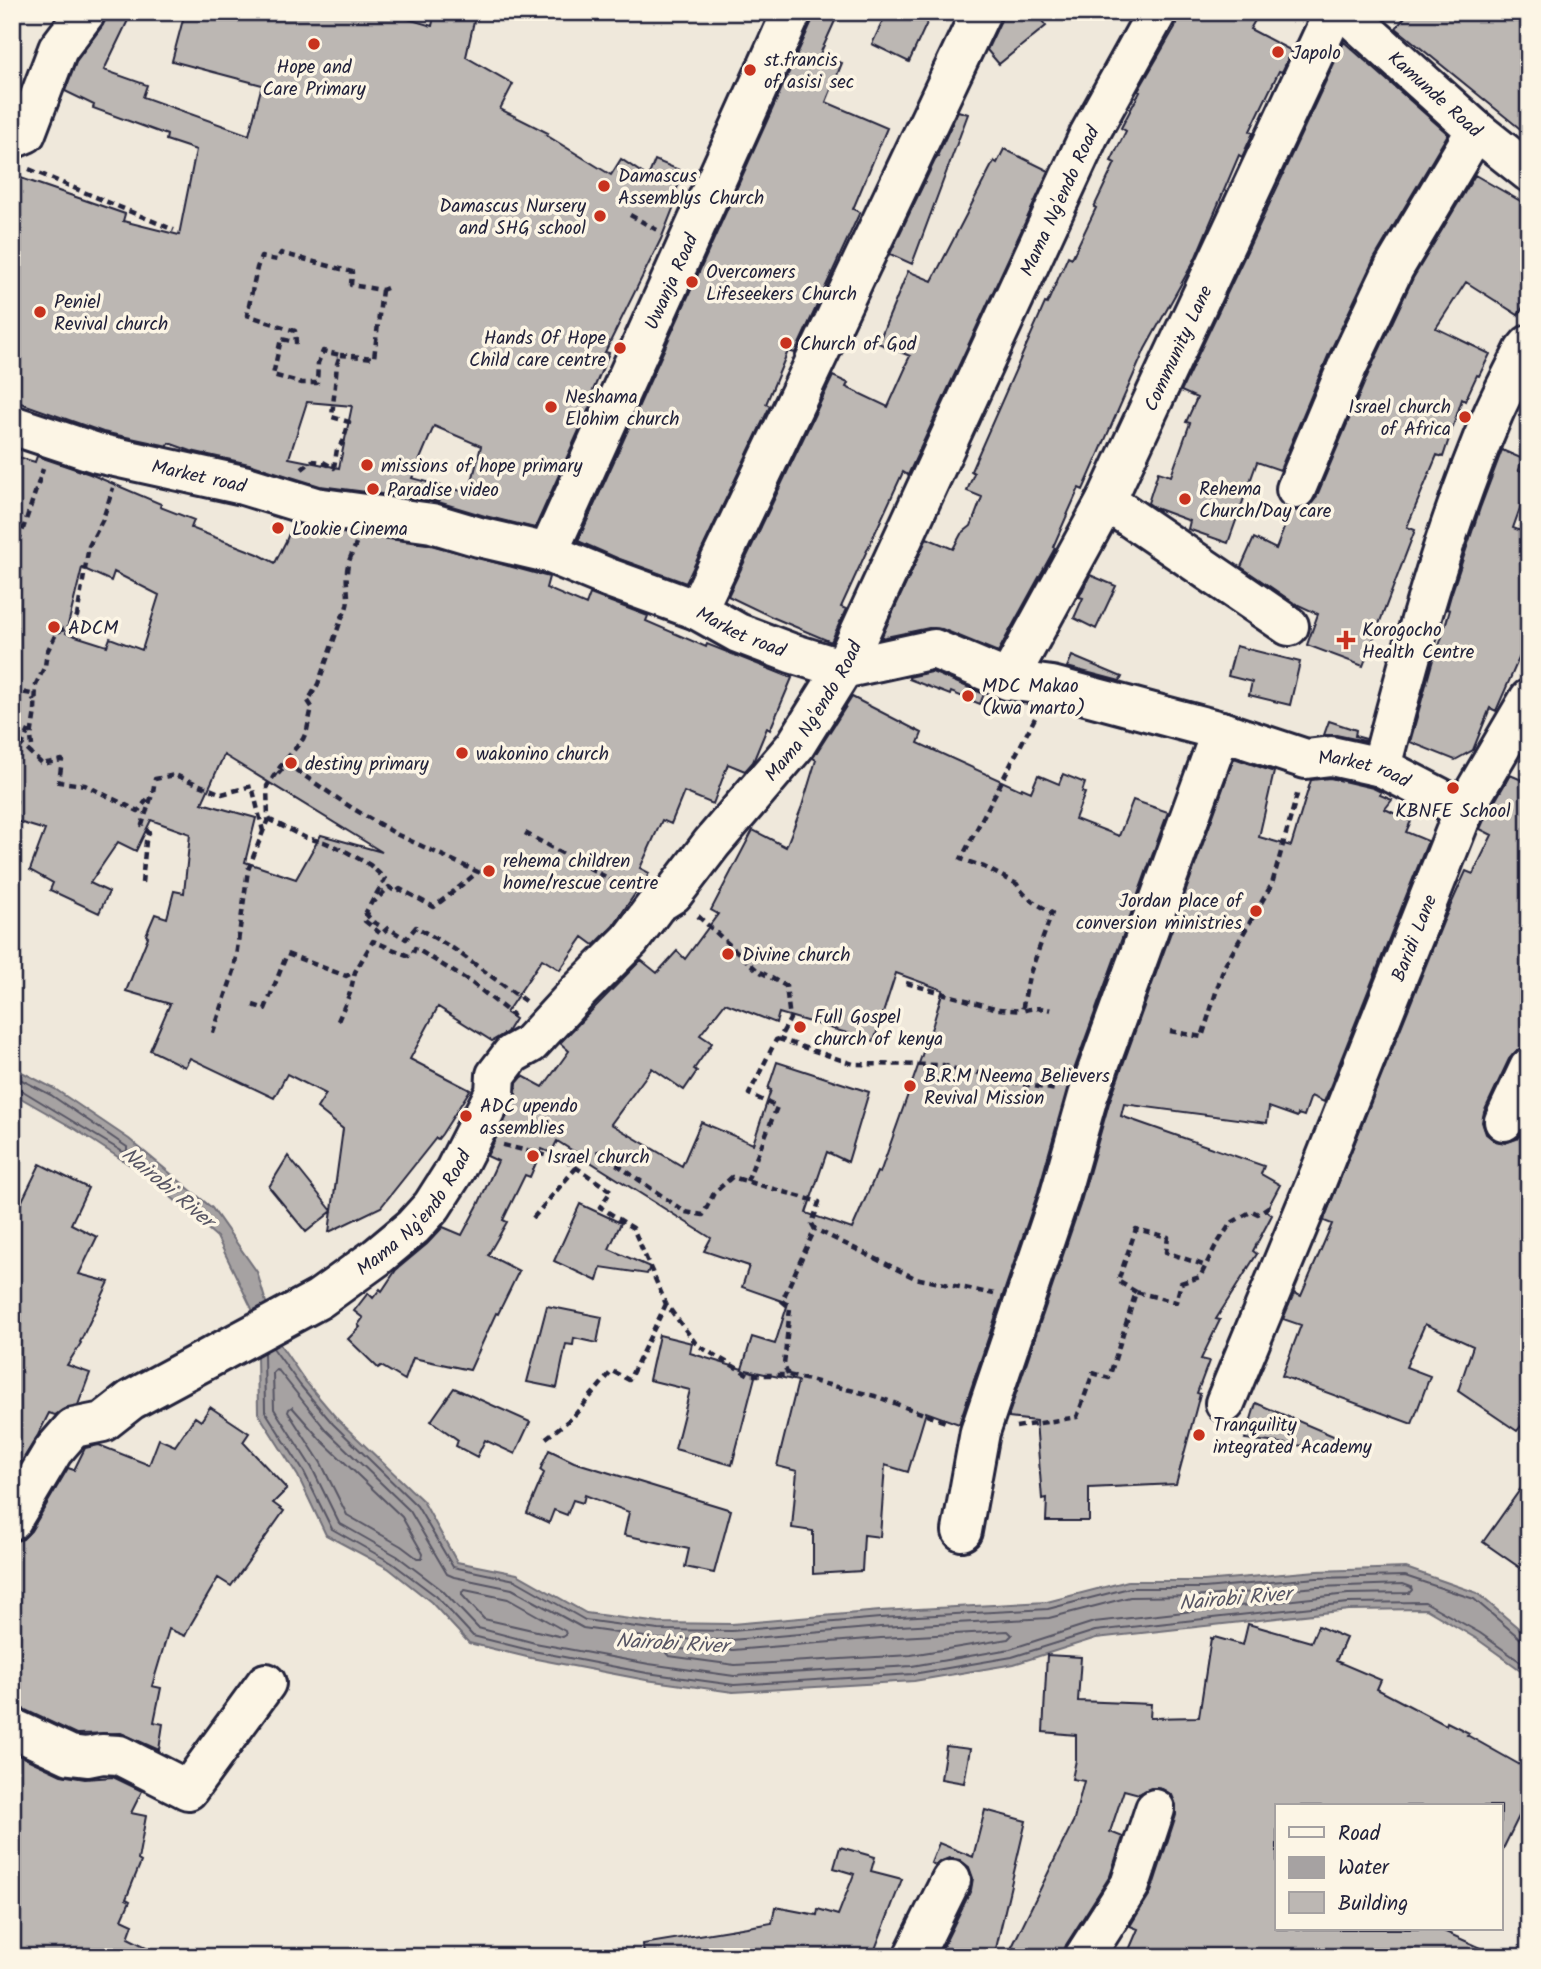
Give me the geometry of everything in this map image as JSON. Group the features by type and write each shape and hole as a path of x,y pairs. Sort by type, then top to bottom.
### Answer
{"street":[{"path":"17,152 58,49 86,12"},
{"name":"Uwanja Road","path":"548,552 792,12"},
{"path":"697,610 981,12"},
{"name":"Mama Ng'endo Road","path":"12,1520 53,1451 73,1428 103,1422 131,1400 319,1299 404,1235 432,1206 455,1170 495,1092 496,1075 512,1055 530,1044 630,940 795,746 844,669 1089,135 1157,12"},
{"name":"Community Lane","path":"1009,680 1106,501 1329,22 1337,12"},
{"name":"Kamunde Road","path":"1345,12 1476,130 1529,172"},
{"path":"1296,489 1348,365 1394,268 1476,130"},
{"path":"1381,767 1433,578 1469,474 1494,413 1529,345"},
{"name":"Market road","path":"12,425 97,453 243,485 315,508 432,523 479,537 548,552 609,578 697,610 738,633 844,669 934,649 1009,680 1052,686 1221,731 1306,760 1331,756 1381,767 1464,810"},
{"path":"1106,501 1289,626"},
{"name":"Baridi Lane","path":"1224,1403 1309,1199 1464,810 1529,699"},
{"path":"962,1531 984,1421 1059,1198 1088,1096 1221,731"},
{"path":"1504,1121 1529,1068"},
{"path":"12,1728 70,1755 119,1755 188,1790 266,1682"},
{"path":"1084,1957 1130,1885 1155,1809"},
{"path":"913,1957 951,1880"}],"path":[{"path":"17,152 174,230"},
{"path":"281,253 352,272 351,285 384,289 374,358 340,355 323,351 318,363 317,383 302,383 272,375 281,339 296,342 295,331 247,315 261,257 277,260 281,253"},
{"path":"292,476 312,461 323,462 334,468 337,449 349,422 332,417 340,355"},
{"path":"12,552 21,535 38,486 51,438"},
{"path":"123,457 103,519 89,546 77,616 71,626 57,632 47,652 46,666 36,684 32,726 22,745 42,764 62,760 59,782 85,785 138,811 153,792"},
{"path":"275,777 307,730 312,708 308,701 318,684 346,610 349,590 346,571 358,538 354,512"},
{"path":"1021,1011 1029,976 1052,913 1028,898 1017,884 961,859 1052,686"},
{"path":"12,690 32,694 32,746"},
{"path":"1170,1031 1202,1037 1224,967 1272,884 1306,760"},
{"path":"213,1033 234,971 248,870 268,819 267,786 287,764 398,835 478,872 434,907 389,887 370,905 367,915 383,927"},
{"path":"142,883 149,833 142,825 155,779 174,775 222,794 252,786 263,831"},
{"path":"268,819 306,838 324,842 346,852 370,865 385,879 366,912 365,921 381,934 388,928 406,939 416,927 454,949 528,1002 564,1009"},
{"path":"525,833 665,899 757,970 786,986 789,1019 750,1094 777,1107 747,1181"},
{"path":"338,1021 350,993 355,972 373,941 409,956 414,953 415,948 472,983 516,1017 530,1044"},
{"path":"253,1005 265,1009 287,954 346,975 355,972"},
{"path":"906,983 998,1009 1051,1010"},
{"path":"779,1039 853,1064 943,1065 1011,1082 1088,1096"},
{"path":"493,1142 565,1160 611,1191 600,1207 634,1228 666,1304 697,1346 748,1375 788,1375 876,1396 969,1430 984,1421 1077,1417 1093,1373 1109,1378 1136,1292"},
{"path":"565,1160 599,1152 685,1212 703,1215 714,1193 732,1177 819,1202 812,1224 814,1229 782,1301 790,1308 784,1365 788,1375"},
{"path":"533,1218 576,1168"},
{"path":"1206,1266 1166,1252 1168,1237 1136,1229 1118,1281 1136,1292 1176,1302 1181,1283 1200,1277 1231,1223 1252,1211 1258,1214 1268,1207 1309,1199"},
{"path":"814,1229 915,1278 1025,1300"},
{"path":"546,1438 573,1418 612,1371 629,1380 666,1304"}],"water":[{"name":"Nairobi River","path":"12,1067 55,1089 129,1139 212,1208 257,1272 277,1340 305,1381 338,1420 423,1501 457,1562 517,1574 586,1613 659,1623 732,1624 880,1611 1047,1602 1128,1581 1204,1581 1317,1571 1406,1568 1477,1593 1529,1637 1529,1676 1477,1639 1426,1609 1349,1610 1096,1638 1014,1664 914,1681 733,1692 646,1680 469,1643 431,1602 388,1568 326,1535 298,1476 258,1413 253,1311 217,1237 147,1176 75,1129 12,1093"}],"building":[{"path":"107,12 132,12 104,70 147,85 143,97 249,135 262,85 172,61 185,12 384,12 432,26 435,12 476,12 466,57 513,84 500,109 548,133 546,135 611,175 621,159 648,177 655,160 684,172 672,200 676,201 661,239 605,352 609,353 592,393 595,395 535,528 435,501 320,486 169,443 168,446 103,432 12,400 12,175 125,214 123,221 179,235 196,150 166,140 167,135 93,108 94,105 65,91 77,60 103,25","holes":["307,402 352,406 339,468 289,458","434,426 481,446 469,493 412,478"]},
{"path":"813,12 839,12 820,54 842,63 826,102 887,128 853,209 860,212 795,353 788,351 766,404 770,406 686,583 578,541 812,21"},
{"path":"887,12 932,12 909,62 872,44"},
{"path":"1008,12 1035,12 1046,26 999,64 987,50 1002,18"},
{"path":"1179,12 1260,12 1250,29 1292,51 1282,72 1279,71 1250,131 1253,133 1242,157 1239,155 1195,259 1145,349 1083,490 1079,488 1053,547 1055,548 998,652 942,629 929,628 881,638 927,538 953,549 961,534 971,526 982,497 967,491 974,473 971,471 1045,303 1047,304 1068,256 1072,258 1096,208 1094,207 1115,163 1111,161 1126,131 1121,128 1140,92 1138,91 1175,27"},
{"path":"1409,12 1516,12 1529,22 1529,136 1396,28"},
{"path":"1344,42 1448,134 1374,259 1328,356 1280,470 1257,462 1228,543 1188,529 1190,521 1148,503 1158,472 1171,476 1190,423 1186,422 1197,398 1181,391"},
{"path":"958,111 968,114 912,264 890,254"},
{"path":"1004,149 1049,171 908,475 903,472 841,607 846,609 831,642 728,596 833,376 848,383 846,387 888,407 910,356 878,343 908,271 932,281 994,161 997,163"},
{"path":"1475,175 1529,206 1529,298 1518,315 1466,282 1436,328 1490,354 1465,401 1462,399 1443,457 1437,455 1407,527 1415,530 1363,666 1307,645 1318,614 1294,603 1241,567 1254,538 1276,549 1291,510 1299,511 1309,507 1316,498 1368,374 1413,278"},
{"path":"1502,450 1523,459 1519,470 1529,473 1529,483 1513,528 1529,534 1529,619 1522,637 1527,640 1496,711 1490,708 1473,750 1455,760 1410,742 1450,610 1447,609 1451,595"},
{"path":"12,455 35,462 37,456 90,474 194,520 191,528 275,563 293,523 312,529 427,544 549,577 546,588 586,605 590,594 648,616 646,621 706,647 707,644 792,678 753,762 745,771 728,764 713,804 684,792 671,824 662,820 640,868 649,873 641,889 613,926 594,945 583,937 560,970 542,959 506,1013 515,1019 507,1032 492,1041 438,1007 410,1059 470,1090 442,1134 381,1207 329,1232 343,1129 317,1108 326,1094 287,1074 274,1098 190,1058 185,1067 150,1050 170,1004 126,991 155,914 167,918 174,891 184,893 190,834 151,820 136,851 118,842 90,883 109,892 99,913 50,890 53,883 30,870 45,830 12,820 17,801 12,800","holes":["82,568 111,581 114,572 159,595 142,650 110,638 107,646 66,633","224,755 382,852 321,835 296,879 245,862 256,818 202,803"]},
{"path":"1090,575 1116,586 1096,629 1074,618 1083,598 1079,597"},
{"path":"1236,646 1300,662 1290,705 1249,695 1252,682 1228,676"},
{"path":"1072,656 1122,677 1120,681 1067,667"},
{"path":"932,672 984,694 980,704 909,679"},
{"path":"852,697 922,733 918,743 1021,790 1022,788 1031,792 1038,775 1059,784 1063,774 1085,783 1082,792 1085,793 1075,819 1119,836 1133,800 1168,812 1067,1089 1038,1192 959,1424 926,1412 908,1472 885,1465 880,1537 864,1535 862,1571 813,1574 813,1531 792,1528 797,1471 777,1466 798,1381 746,1370 756,1373 732,1465 675,1449 690,1390 649,1380 659,1335 692,1343 690,1353 742,1369 752,1337 775,1344 788,1303 742,1287 749,1266 704,1251 711,1238 557,1141 551,1153 542,1149 530,1177 525,1175 503,1220 507,1222 488,1255 519,1271 470,1370 413,1358 405,1380 381,1366 378,1368 348,1339 360,1327 358,1325 363,1318 354,1311 368,1293 373,1298 380,1289 382,1291 396,1270 443,1227 462,1235 498,1161 487,1156 514,1102 517,1083 523,1076 543,1087 569,1051 560,1043 641,960 657,973 677,951 685,959 718,914 711,910 753,830 786,847 816,760 813,758","holes":["896,973 943,990 880,1173 877,1172 852,1229 806,1213 827,1152 848,1162 869,1092 777,1062 768,1089 771,1090 753,1144 701,1122 682,1166 611,1124 652,1068 684,1090 697,1071 694,1069 712,1043 700,1035 725,1003 776,1023 779,1013 874,1041"]},
{"path":"1329,721 1356,730 1355,736 1366,739 1365,741 1324,735"},
{"path":"1234,758 1274,772 1259,837 1291,846 1311,780 1330,778 1381,792 1380,795 1392,800 1385,809 1411,821 1406,832 1428,841 1324,1102 1311,1096 1304,1116 1298,1114 1297,1117 1269,1107 1267,1123 1124,1104 1121,1116 1264,1166 1261,1174 1280,1185 1266,1211 1272,1215 1253,1251 1257,1254 1216,1319 1220,1320 1201,1359 1209,1361 1197,1393 1200,1394 1176,1484 1089,1488 1089,1521 1046,1521 1047,1498 1042,1499 1036,1421 1009,1418 1009,1414 1080,1205 1109,1103"},
{"path":"1510,775 1529,783 1529,1046 1517,1050 1509,1059 1484,1112 1482,1122 1486,1134 1495,1141 1505,1143 1517,1139 1529,1120 1529,1417 1517,1431 1458,1391 1473,1346 1425,1324 1406,1367 1430,1376 1412,1424 1282,1376 1301,1325 1283,1319 1294,1293 1301,1296 1332,1224 1324,1221 1325,1217 1444,920 1466,871 1473,874 1492,835 1480,829"},
{"path":"288,1156 332,1211 306,1232 269,1187"},
{"path":"40,1164 88,1188 71,1224 97,1237 79,1274 109,1282 81,1343 67,1365 90,1373 78,1405 68,1407 55,1415 49,1413 12,1477 12,1199 21,1203"},
{"path":"580,1204 621,1223 609,1249 650,1267 647,1274 601,1267 597,1281 554,1261"},
{"path":"547,1306 602,1317 597,1343 574,1338 573,1345 566,1344 557,1388 527,1382"},
{"path":"454,1388 530,1422 515,1454 485,1440 477,1457 456,1446 458,1440 431,1421"},
{"path":"1256,1403 1357,1446 1355,1452 1245,1439"},
{"path":"210,1407 249,1433 243,1442 287,1489 273,1503 284,1511 231,1586 218,1578 185,1636 169,1629 152,1686 161,1688 154,1722 163,1724 159,1750 121,1733 76,1734 12,1706 12,1542 23,1539 31,1531 68,1468 74,1470 85,1448 99,1445 149,1465 159,1439 175,1446 195,1417 201,1421"},
{"path":"549,1450 574,1462 731,1510 714,1573 685,1567 689,1549 624,1535 629,1512 585,1495 583,1503 573,1500 567,1515 554,1510 549,1523 527,1513 544,1473 540,1470"},
{"path":"1529,1477 1529,1574 1483,1542"},
{"path":"1248,1624 1311,1642 1318,1626 1346,1638 1336,1661 1381,1680 1377,1689 1446,1725 1447,1722 1469,1733 1467,1735 1529,1770 1529,1806 1524,1806 1502,1851 1502,1804 1275,1804 1275,1930 1441,1930 1501,1957 1126,1957 1138,1929 1130,1926 1151,1892 1176,1815 1172,1795 1162,1789 1151,1788 1139,1794 1124,1790 1110,1832 1123,1837 1110,1876 1066,1945 1062,1957 1007,1957 1074,1820 1084,1781 1072,1779 1076,1760 1076,1735 1043,1732 1047,1655 1081,1657 1078,1701 1151,1704 1150,1718 1199,1717 1211,1638 1243,1645"},
{"path":"946,1746 970,1749 964,1783 941,1779"},
{"path":"12,1752 61,1775 85,1779 113,1777 142,1791 131,1813 146,1816 138,1860 141,1862 126,1899 130,1901 122,1919 133,1924 128,1938 166,1957 12,1957"},
{"path":"985,1810 1026,1821 994,1957 938,1957 971,1890 973,1878 969,1867 960,1860 949,1858 936,1865 931,1863 939,1843 973,1857"},
{"path":"840,1847 875,1857 871,1871 902,1879 872,1957 644,1957 643,1944 772,1923 775,1907 817,1915 818,1909 838,1915 854,1874 834,1868"}],"place":[{"name":"Hope and Care Primary","path":"314,44"},
{"name":"Japolo","path":"1278,52"},
{"name":"st.francis of asisi sec","path":"750,70"},
{"name":"Damascus Assemblys Church","path":"604,186"},
{"name":"Damascus Nursery and SHG school","path":"600,216"},
{"name":"Overcomers Lifeseekers Church","path":"692,282"},
{"name":"Peniel Revival church","path":"40,312"},
{"name":"Church of God","path":"786,343"},
{"name":"Hands Of Hope Child care centre","path":"620,348"},
{"name":"Neshama Elohim church","path":"551,407"},
{"name":"Israel church of Africa","path":"1465,417"},
{"name":"missions of hope primary","path":"367,465"},
{"name":"Paradise video","path":"373,489"},
{"name":"Rehema Church/Day care","path":"1185,499"},
{"name":"Lookie Cinema","path":"278,528"},
{"name":"ADCM","path":"54,627"},
{"name":"Korogocho Health Centre","path":"1346,640"},
{"name":"MDC Makao (kwa marto)","path":"968,696"},
{"name":"wakonino church","path":"462,753"},
{"name":"destiny primary","path":"291,763"},
{"name":"KBNFE School","path":"1453,788"},
{"name":"rehema children home/rescue centre","path":"489,871"},
{"name":"Jordan place of conversion ministries","path":"1256,911"},
{"name":"Divine church","path":"728,954"},
{"name":"Full Gospel church of kenya","path":"800,1027"},
{"name":"B.R.M Neema Believers Revival Mission","path":"910,1086"},
{"name":"ADC upendo assemblies","path":"466,1116"},
{"name":"Israel church","path":"533,1156"},
{"name":"Tranquility integrated Academy","path":"1199,1435"}]}
